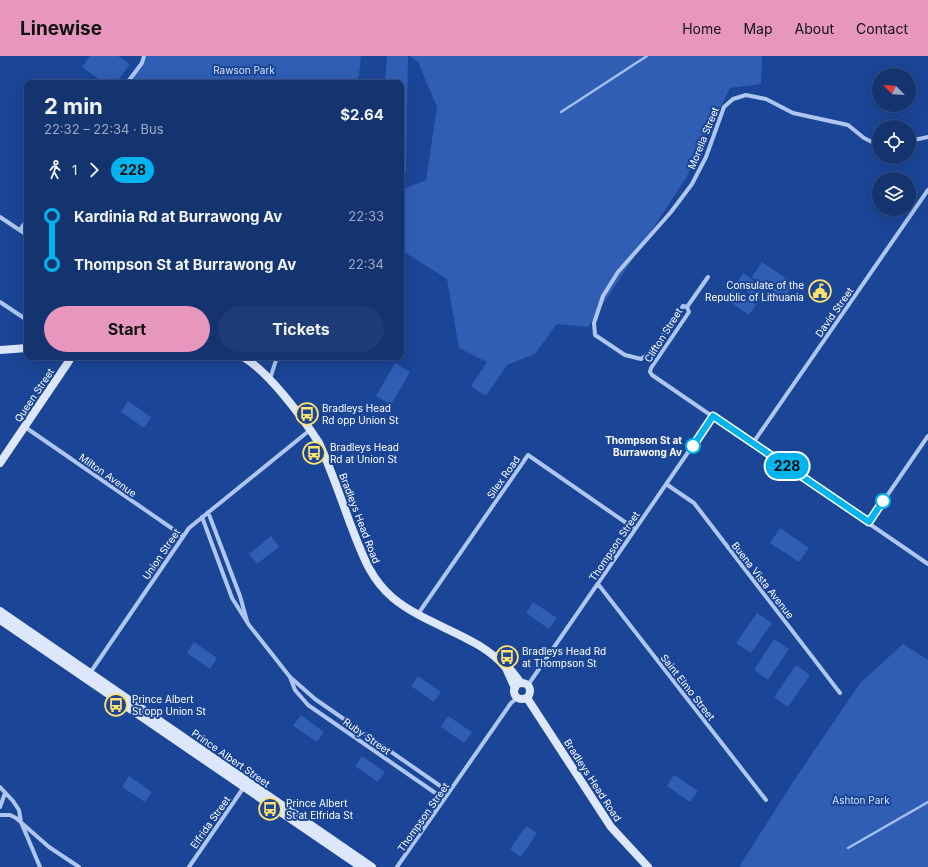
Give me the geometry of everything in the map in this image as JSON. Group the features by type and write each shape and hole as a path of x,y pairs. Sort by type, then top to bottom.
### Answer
{"street":[{"path":"129,80 144,56"},
{"name":"Morella Street","path":"641,359 625,355 595,335 594,323 602,296 618,272 671,212 692,184 706,157 724,107 733,99 746,96 766,99 793,113 848,125 864,138 872,141"},
{"path":"916,140 928,137"},
{"name":"David Street","path":"753,443 928,190"},
{"path":"0,217 24,233"},
{"path":"20,230 24,224"},
{"name":"Clifton Street","path":"687,307 708,277"},
{"path":"0,302 24,318"},
{"name":"Clifton Street","path":"641,359 650,353 682,306 687,307"},
{"name":"Clifton Street","path":"687,307 689,312 650,372 713,416"},
{"path":"0,350 24,348"},
{"name":"Queen Street","path":"0,463 68,360"},
{"name":"Bradleys Head Road","path":"248,360 256,365 270,380 310,430 325,456 358,546 371,573 380,586 392,598 417,615 490,651 521,685"},
{"path":"270,380 276,360"},
{"path":"713,416 928,564"},
{"name":"Thompson Street","path":"521,685 598,584 713,416"},
{"name":"Milton Avenue","path":"25,427 183,536"},
{"name":"Union Street","path":"88,676 183,536 202,517 310,430"},
{"path":"869,522 928,436"},
{"name":"Silex Road","path":"417,615 528,455 635,530"},
{"name":"Buena Vista Avenue","path":"666,484 694,504 840,693"},
{"name":"Ruby Street","path":"208,512 240,596 249,625"},
{"name":"Ruby Street","path":"202,517 232,598 249,625 290,677 315,699 449,792"},
{"name":"Saint Elmo Street","path":"598,584 766,800"},
{"name":"Prince Albert Street","path":"0,611 88,676 244,787 361,867"},
{"name":"Prince Albert Street","path":"0,620 88,676 372,867"},
{"name":"Ruby Street","path":"290,677 295,690 308,706 444,799"},
{"path":"521,685 531,691 527,698 522,700 517,698 514,693 521,685"},
{"name":"Thompson Street","path":"397,867 511,703 517,698"},
{"name":"Bradleys Head Road","path":"527,698 611,827 648,867"},
{"path":"0,787 19,810 21,822 40,867"},
{"name":"Elfrida Street","path":"189,867 244,787"},
{"path":"0,806 5,793"},
{"path":"0,815 10,815 21,822 49,847 79,867"}],"green space":[{"path":"90,56 118,56 130,64 118,80 100,80 82,67"},
{"name":"Rawson Park","path":"144,56 361,56 359,75 356,80 129,80"},
{"path":"387,56 408,56 406,172 404,172 404,80 385,80"},
{"path":"410,56 762,56 761,84 730,88 686,178 588,327 557,324 535,354 507,365 486,396 471,386 487,362 459,348 447,279 404,252 404,189 426,180 437,107 418,62"},
{"path":"762,262 794,284 784,298 752,277"},
{"path":"743,273 767,289 759,300 736,284"},
{"path":"733,289 756,305 749,315 726,299"},
{"path":"395,363 410,372 391,405 376,396"},
{"path":"128,401 151,417 144,428 121,412"},
{"path":"780,528 809,548 799,562 770,543"},
{"path":"271,536 279,547 257,564 249,554"},
{"path":"533,602 557,618 549,629 526,613"},
{"path":"757,613 772,623 751,653 736,643"},
{"path":"774,639 789,649 768,680 754,670"},
{"path":"194,642 217,658 210,669 187,653"},
{"name":"Ashton Park","path":"903,644 928,660 928,867 739,867 791,785 860,683"},
{"path":"796,665 810,675 788,707 774,697"},
{"path":"418,676 441,692 434,702 411,686"},
{"path":"301,715 324,732 317,742 293,726"},
{"path":"448,716 472,732 464,743 441,727"},
{"path":"362,756 385,772 378,782 355,766"},
{"path":"674,775 698,791 690,802 667,786"},
{"path":"129,776 152,792 145,802 122,787"},
{"path":"526,826 537,833 521,857 510,849"}],"waterway":[{"path":"561,112 647,56"},
{"path":"848,848 928,802"}],"bus line":[{"name":"228","path":"693,446 713,416 869,522 883,501"}],"place":[{"name":"Consulate of the Republic of Lithuania","path":"820,291"},
{"name":"Bradleys Head Rd opp Union St","path":"307,414"},
{"name":"Thompson St at Burrawong Av","path":"693,446"},
{"name":"Bradleys Head Rd at Union St","path":"314,453"},
{"name":"Bradleys Head Rd at Thompson St","path":"507,657"},
{"name":"Prince Albert St opp Union St","path":"116,705"},
{"name":"Prince Albert St at Elfrida St","path":"270,809"}]}
